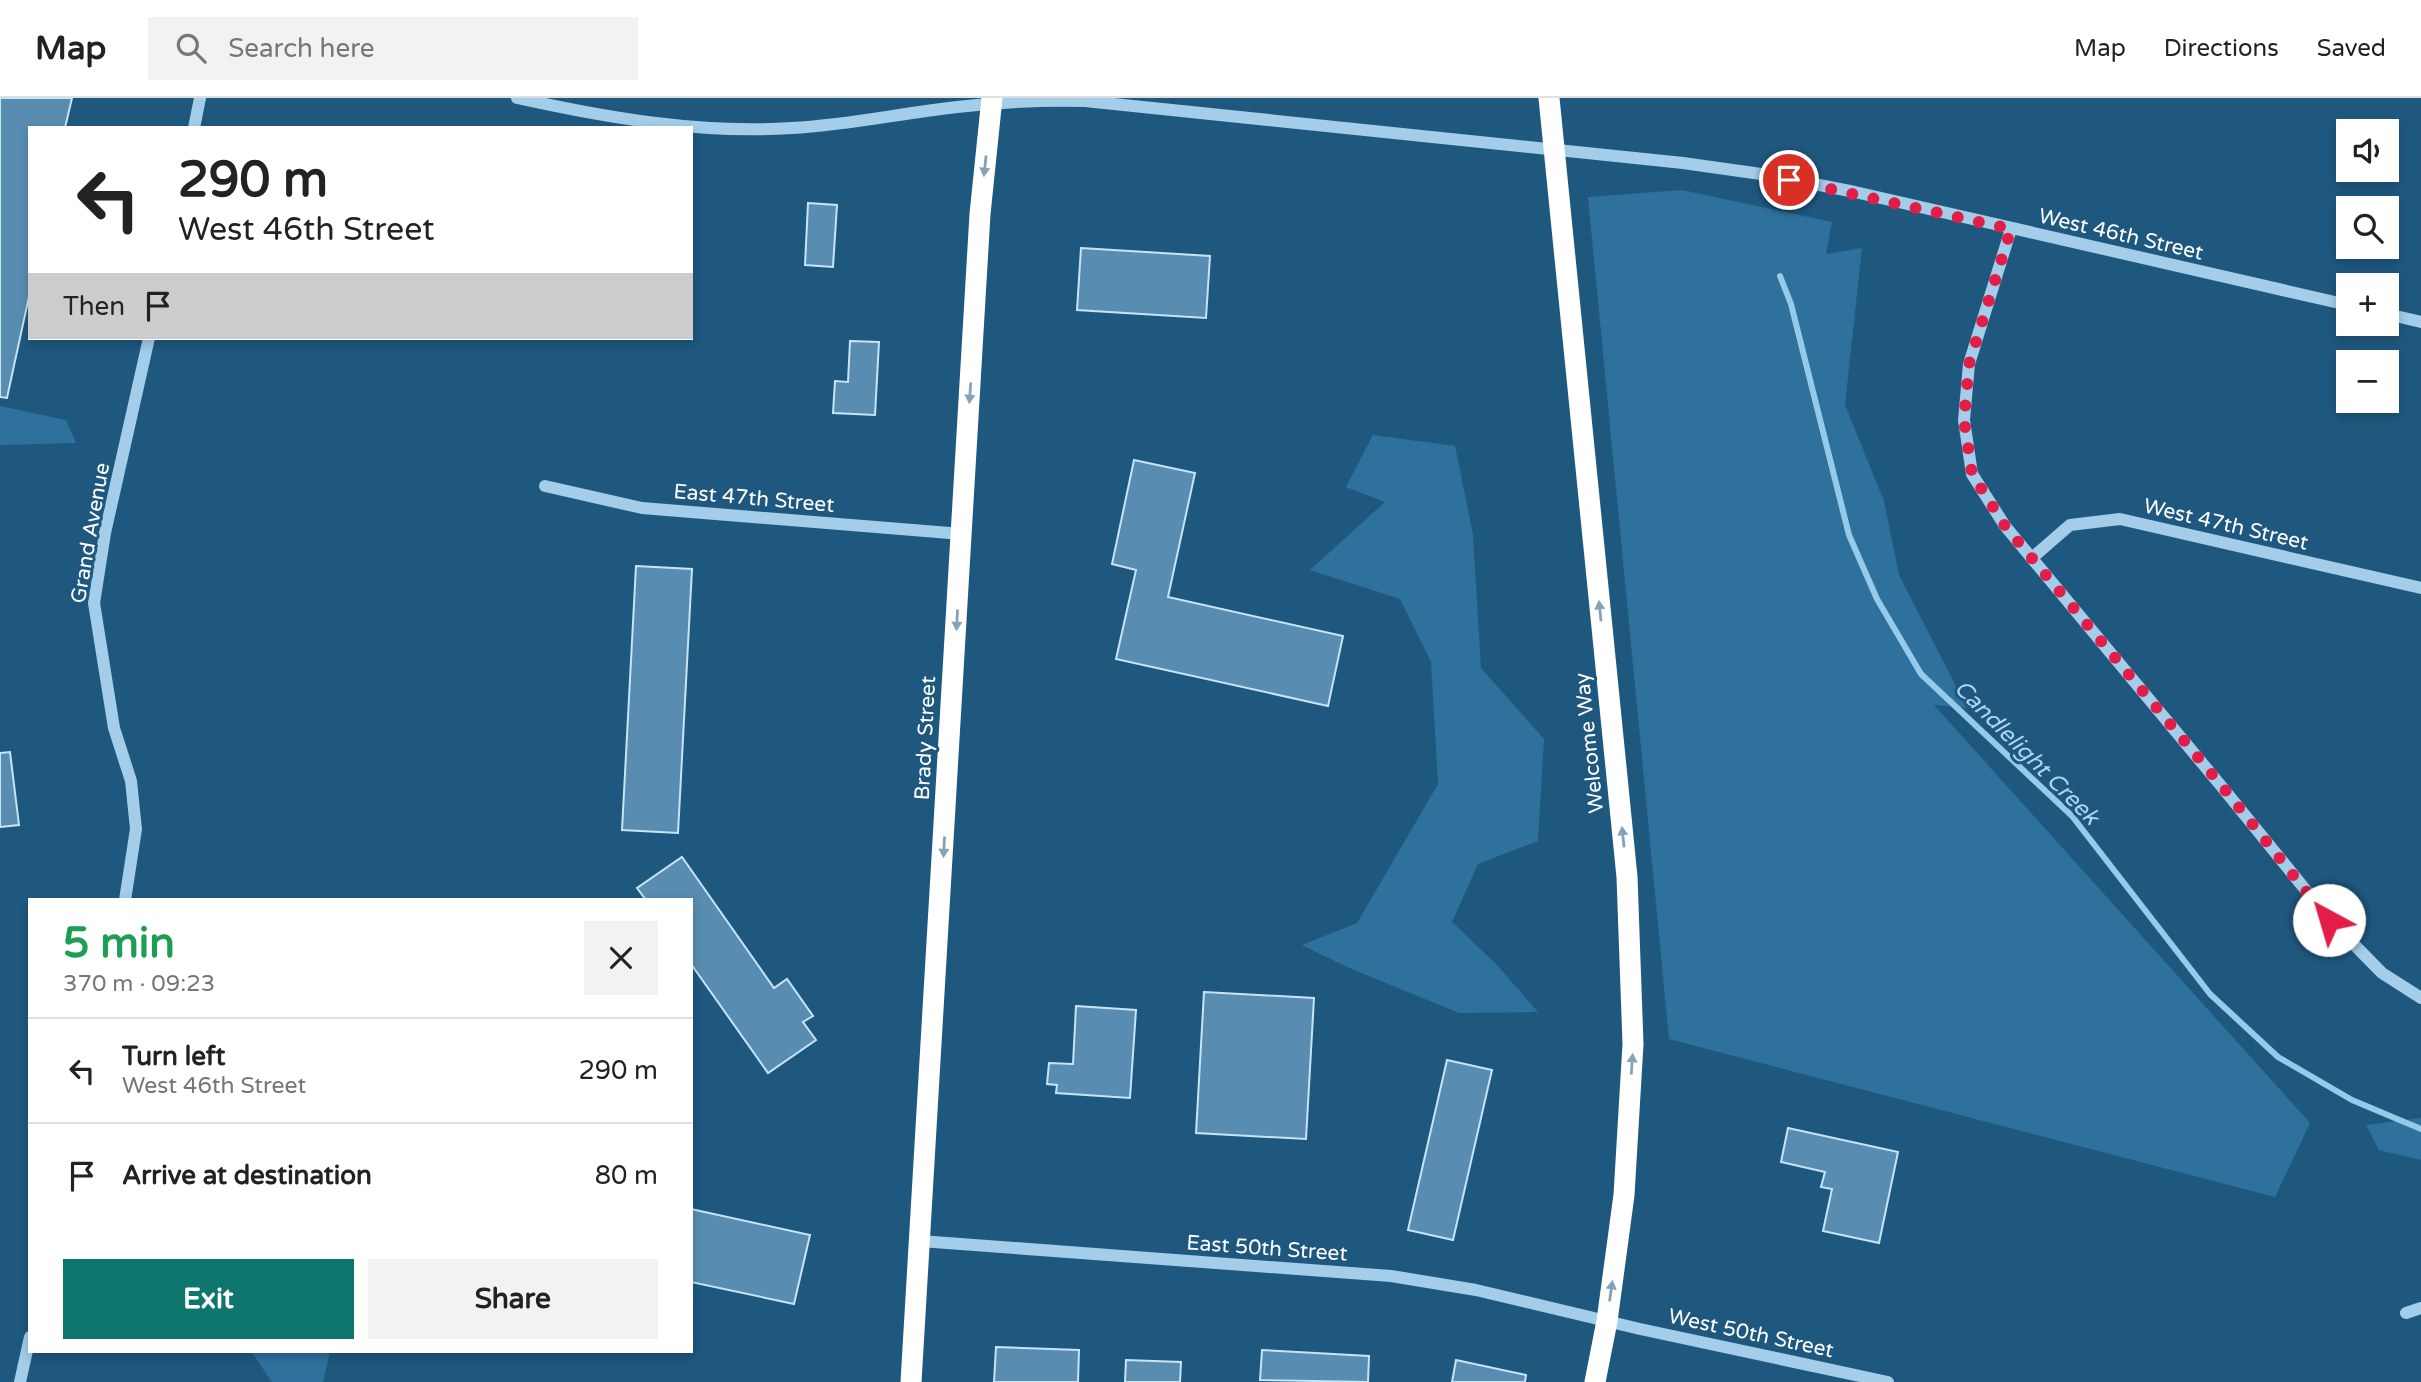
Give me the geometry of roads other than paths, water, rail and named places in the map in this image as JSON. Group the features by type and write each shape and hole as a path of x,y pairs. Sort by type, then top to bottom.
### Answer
{"highway":[{"name":"Welcome Way","path":"1549,98 1627,877 1633,1044 1623,1195 1607,1321 1595,1382"},
{"name":"Brady Street","path":"911,1382 980,214 992,101"}],"street":[{"path":"194,126 200,98"},
{"name":"West 46th Street","path":"517,98 654,124 678,126"},
{"name":"West 46th Street","path":"693,127 792,128 992,101 1027,100 1085,102 1554,149 1768,175 2336,302"},
{"path":"2011,229 1969,364 1964,420 1972,474 2005,526 2222,786 2329,920 2382,973 2419,994"},
{"path":"2399,317 2421,322"},
{"name":"Grand Avenue","path":"125,898 136,829 131,781 114,728 94,603 105,533 149,340"},
{"name":"East 47th Street","path":"545,486 642,509 962,534"},
{"name":"West 47th Street","path":"2032,558 2070,524 2120,519 2421,588"},
{"name":"East 50th Street","path":"920,1241 1391,1276 1476,1290 1607,1321"},
{"path":"2406,1313 2421,1308"},
{"name":"West 50th Street","path":"1607,1321 1888,1382"},
{"path":"20,1382 28,1346"}],"waterway":[{"name":"Candlelight Creek","path":"1780,276 1791,304 1849,535 1877,599 1921,674 2072,816 2210,994 2278,1057 2352,1100 2421,1129"}]}
